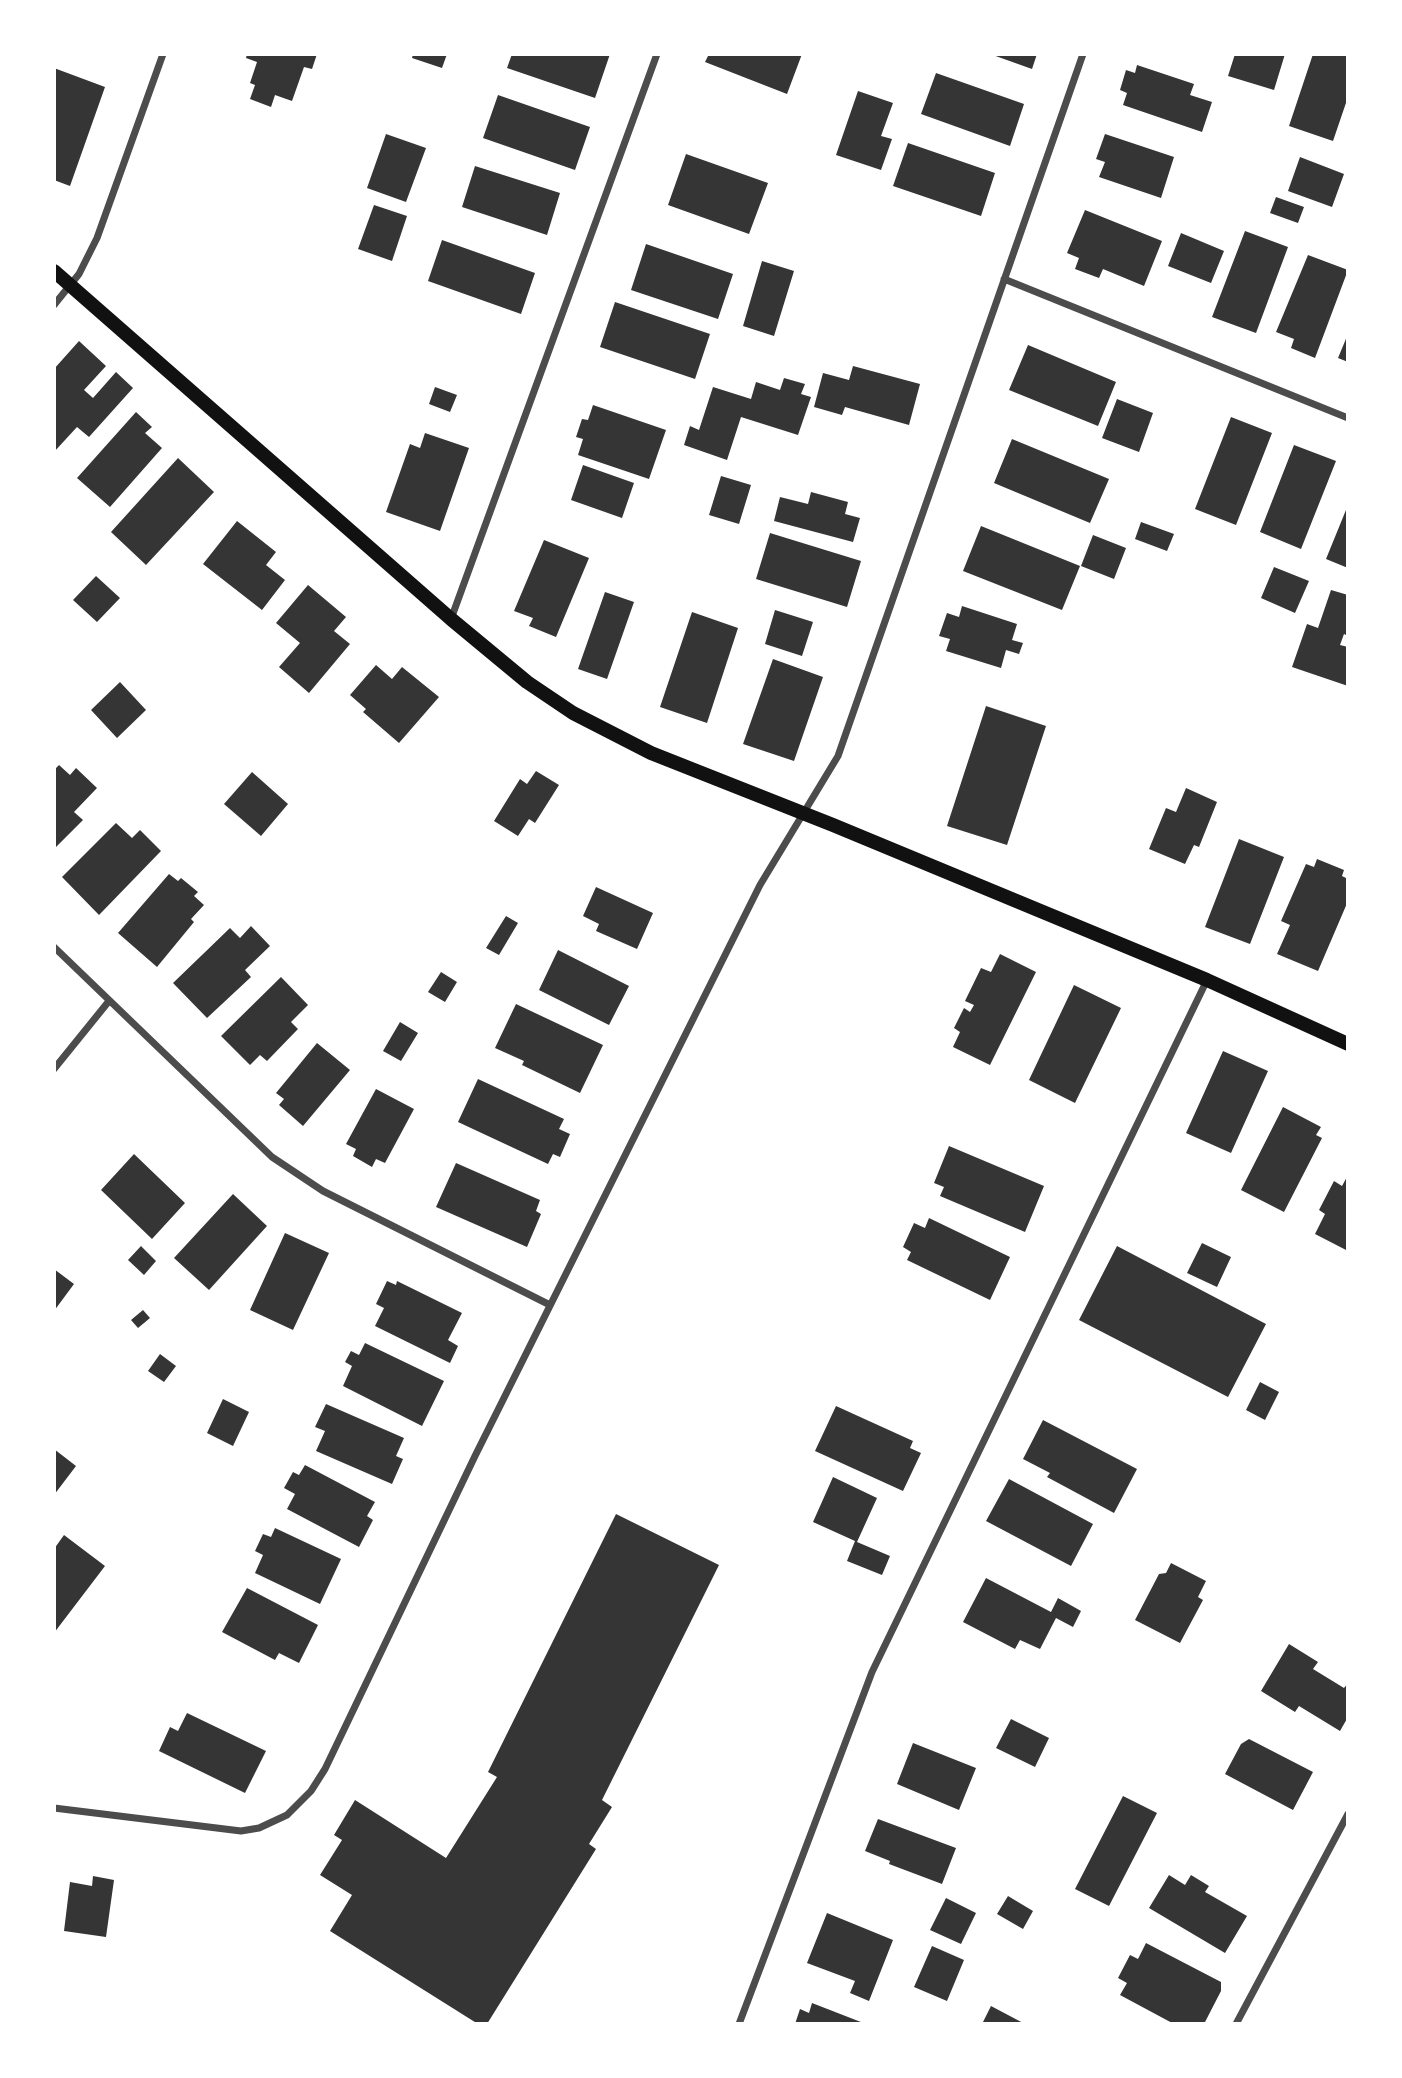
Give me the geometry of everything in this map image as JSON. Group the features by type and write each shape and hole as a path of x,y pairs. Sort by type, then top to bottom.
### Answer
{"main road":[{"path":"54,271 451,619 527,681 601,729 684,767 805,813 1207,980 1348,1044"}],"street":[{"path":"54,305 70,285 97,237 163,54"},
{"path":"451,619 657,54"},
{"path":"54,1808 241,1831 277,1821 302,1801 325,1769 550,1305 760,885 838,757 1083,54"},
{"path":"1003,279 1348,418"},
{"path":"54,947 253,1141 298,1176 550,1305"},
{"path":"738,2024 872,1672 1207,980"},
{"path":"54,1069 109,1001"},
{"path":"1236,2024 1348,1814"}],"building":[{"path":"247,54 317,54 312,69 304,67 292,101 275,95 271,107 250,99 255,85 250,83 257,62 246,58"},
{"path":"413,54 447,54 442,68 412,58"},
{"path":"512,54 610,54 595,98 507,68"},
{"path":"709,54 802,54 787,94 705,62"},
{"path":"990,54 1037,54 1032,69"},
{"path":"1235,54 1285,54 1274,90 1228,76"},
{"path":"1313,54 1348,54 1348,97 1333,141 1289,126"},
{"path":"1137,65 1194,84 1190,95 1212,102 1202,132 1123,105 1127,93 1120,90 1126,70 1135,73"},
{"path":"54,68 105,87 70,186 54,180"},
{"path":"936,73 1024,104 1010,146 921,114"},
{"path":"858,91 893,103 881,136 892,139 881,170 836,155"},
{"path":"498,95 590,127 575,170 483,138"},
{"path":"386,134 426,148 406,202 367,188"},
{"path":"1105,134 1174,157 1161,198 1099,177 1105,162 1096,159"},
{"path":"908,143 995,173 981,216 893,186"},
{"path":"686,154 768,183 749,234 668,205"},
{"path":"1300,157 1344,174 1332,207 1288,191"},
{"path":"475,166 560,193 547,235 462,207"},
{"path":"1276,197 1304,207 1298,223 1270,213"},
{"path":"374,205 407,216 392,261 358,249"},
{"path":"1085,210 1162,241 1144,286 1103,269 1099,278 1075,269 1079,258 1067,253"},
{"path":"1245,231 1288,247 1256,333 1212,317"},
{"path":"1181,233 1224,251 1211,283 1168,266"},
{"path":"442,240 535,273 521,314 428,281"},
{"path":"646,244 733,274 718,319 631,290"},
{"path":"1308,255 1348,270 1315,358 1291,348 1294,339 1276,332"},
{"path":"762,261 794,271 774,336 743,326"},
{"path":"615,302 710,334 695,379 600,347"},
{"path":"1348,334 1348,362 1338,358"},
{"path":"79,341 106,366 84,390 93,398 116,372 133,388 89,437 77,427 54,452 54,369"},
{"path":"1028,345 1116,382 1098,426 1009,390"},
{"path":"853,366 920,384 909,425 845,407 842,415 814,407 823,373 849,380"},
{"path":"784,378 805,384 801,394 811,397 798,435 741,417 727,460 684,445 690,426 699,430 713,387 751,399 756,382 780,390"},
{"path":"435,387 457,395 450,412 429,404"},
{"path":"1117,399 1153,413 1139,452 1102,438"},
{"path":"593,405 666,430 649,479 578,455 583,439 576,437 582,419 588,420"},
{"path":"136,412 152,427 145,433 162,448 110,507 77,478"},
{"path":"1231,417 1272,433 1236,525 1195,509"},
{"path":"425,433 469,448 440,531 386,512 410,444 420,448"},
{"path":"1012,439 1109,479 1090,523 994,483"},
{"path":"1294,445 1336,461 1301,549 1260,532"},
{"path":"178,458 214,492 146,565 111,532"},
{"path":"583,465 634,483 622,518 571,500"},
{"path":"721,476 751,485 739,524 709,515"},
{"path":"811,492 848,502 845,514 860,518 853,542 774,521 780,497 808,504"},
{"path":"1348,505 1348,568 1326,559"},
{"path":"237,521 276,552 266,565 285,580 262,610 203,564"},
{"path":"1141,522 1174,534 1167,551 1135,539"},
{"path":"981,526 1080,566 1062,610 963,571"},
{"path":"770,533 861,561 847,607 756,579"},
{"path":"1093,535 1126,548 1114,579 1081,566"},
{"path":"544,540 589,558 556,637 529,626 533,618 514,611"},
{"path":"1274,567 1309,581 1295,613 1261,598"},
{"path":"96,576 120,598 97,622 73,600"},
{"path":"308,585 346,617 334,631 350,644 309,693 279,667 300,643 276,623"},
{"path":"1331,590 1348,595 1348,636 1344,634 1340,645 1348,647 1348,686 1292,667 1307,624 1318,628"},
{"path":"605,592 634,602 607,679 578,669"},
{"path":"962,606 1017,624 1012,640 1023,643 1019,654 1006,650 1001,668 946,651 950,639 939,636 947,613 959,617"},
{"path":"775,610 813,622 802,656 765,644"},
{"path":"692,612 738,628 707,723 660,707"},
{"path":"773,659 823,677 794,761 743,744"},
{"path":"376,665 392,679 402,667 439,697 399,743 363,712 366,709 350,695"},
{"path":"120,682 146,710 117,738 91,710"},
{"path":"986,706 1046,726 1007,845 947,826"},
{"path":"59,765 70,775 76,768 97,788 74,812 83,820 54,849 54,770"},
{"path":"536,771 559,785 535,823 529,819 518,836 494,821 520,779 527,784"},
{"path":"252,772 288,804 261,836 224,804"},
{"path":"1186,788 1217,802 1199,847 1194,845 1185,864 1149,849 1166,808 1176,812"},
{"path":"116,823 132,838 140,830 161,851 99,915 62,877"},
{"path":"1239,839 1284,857 1250,944 1205,927"},
{"path":"1317,859 1344,870 1342,876 1348,879 1348,901 1318,971 1277,954 1290,925 1281,921 1306,864 1314,867"},
{"path":"169,874 178,881 181,878 198,892 194,896 204,905 191,919 194,922 157,967 118,933"},
{"path":"596,887 653,913 637,949 596,931 599,924 583,916"},
{"path":"506,916 518,923 499,955 486,948"},
{"path":"251,926 270,946 245,970 251,977 207,1018 173,983 230,928 240,938"},
{"path":"558,950 629,986 609,1025 539,990"},
{"path":"1000,954 1036,972 990,1065 953,1047 960,1032 954,1028 964,1008 970,1012 974,1005 965,1001 981,968 991,972"},
{"path":"441,972 457,982 445,1002 428,992"},
{"path":"281,977 308,1005 291,1022 298,1029 267,1061 260,1055 250,1065 221,1036"},
{"path":"1074,985 1121,1008 1075,1103 1029,1080"},
{"path":"516,1004 603,1045 580,1093 522,1065 524,1061 495,1048"},
{"path":"400,1022 418,1033 401,1061 383,1051"},
{"path":"317,1043 350,1070 303,1126 279,1105 284,1099 276,1093"},
{"path":"1223,1051 1268,1071 1231,1153 1186,1133"},
{"path":"478,1079 564,1119 559,1129 570,1134 560,1157 553,1154 548,1164 458,1122"},
{"path":"376,1089 414,1109 385,1163 376,1159 372,1167 353,1156 356,1149 346,1144"},
{"path":"1283,1107 1321,1127 1316,1135 1322,1138 1284,1212 1241,1190"},
{"path":"949,1146 1044,1186 1025,1232 940,1196 944,1187 934,1183"},
{"path":"134,1154 185,1203 152,1239 101,1190"},
{"path":"456,1163 540,1200 536,1211 541,1214 527,1247 436,1207"},
{"path":"1348,1175 1348,1251 1315,1234 1325,1214 1319,1210 1334,1181 1342,1186"},
{"path":"233,1194 267,1226 209,1290 174,1258"},
{"path":"929,1218 1010,1257 990,1300 907,1260 911,1252 903,1247 914,1223 925,1228"},
{"path":"285,1233 329,1253 293,1330 250,1310"},
{"path":"1202,1243 1231,1257 1217,1287 1187,1273"},
{"path":"141,1246 156,1261 144,1275 128,1260"},
{"path":"1117,1246 1266,1324 1228,1397 1079,1320"},
{"path":"54,1269 74,1284 54,1311"},
{"path":"387,1281 396,1285 397,1281 462,1313 448,1340 458,1346 450,1363 375,1326 384,1308 376,1304"},
{"path":"143,1310 150,1318 138,1328 131,1320"},
{"path":"365,1343 444,1381 422,1426 343,1386 352,1366 345,1362 351,1351 359,1355"},
{"path":"160,1354 176,1366 164,1382 148,1371"},
{"path":"1260,1382 1279,1392 1265,1420 1246,1410"},
{"path":"223,1399 249,1412 233,1446 207,1433"},
{"path":"326,1404 404,1438 396,1456 403,1459 392,1484 316,1451 325,1431 315,1427"},
{"path":"836,1406 913,1441 910,1448 921,1453 903,1491 815,1451"},
{"path":"1043,1420 1137,1469 1114,1513 1047,1477 1050,1473 1023,1459"},
{"path":"54,1449 76,1466 54,1495"},
{"path":"305,1465 375,1502 367,1516 373,1520 359,1547 287,1509 295,1494 284,1488 293,1472 299,1475"},
{"path":"833,1477 877,1498 857,1542 890,1556 882,1575 847,1561 855,1541 813,1522"},
{"path":"1009,1479 1093,1524 1071,1566 986,1521"},
{"path":"616,1514 719,1565 602,1800 612,1807 589,1844 596,1849 487,2024 478,2024 330,1931 352,1895 320,1875 342,1840 334,1835 355,1800 446,1858 497,1777 488,1772"},
{"path":"275,1528 341,1559 320,1604 255,1573 263,1555 255,1551 263,1534 271,1537"},
{"path":"64,1535 105,1566 54,1633 54,1549"},
{"path":"1171,1563 1206,1581 1198,1597 1203,1600 1180,1643 1135,1620 1159,1574 1166,1573"},
{"path":"986,1578 1051,1612 1058,1598 1081,1611 1073,1627 1056,1618 1040,1649 1020,1640 1015,1649 963,1622"},
{"path":"247,1588 318,1625 299,1663 279,1653 275,1660 222,1632"},
{"path":"1289,1644 1318,1662 1313,1669 1344,1688 1348,1683 1348,1717 1340,1731 1299,1706 1295,1712 1261,1691"},
{"path":"187,1713 266,1751 245,1793 159,1751 170,1727 178,1731"},
{"path":"1011,1719 1049,1738 1035,1767 996,1748"},
{"path":"1249,1739 1313,1772 1293,1810 1225,1774 1241,1744"},
{"path":"913,1743 976,1768 959,1810 897,1784"},
{"path":"1123,1796 1157,1813 1109,1906 1075,1889"},
{"path":"878,1819 956,1848 942,1884 889,1864 890,1861 865,1851"},
{"path":"1169,1875 1185,1885 1191,1875 1209,1886 1205,1892 1247,1916 1225,1953 1149,1908"},
{"path":"93,1876 114,1880 106,1937 64,1931 70,1882 92,1886"},
{"path":"1008,1896 1033,1911 1023,1929 997,1914"},
{"path":"946,1898 976,1913 961,1944 930,1930"},
{"path":"827,1913 893,1940 869,2001 850,1993 855,1981 807,1963"},
{"path":"1146,1943 1221,1982 1221,1991 1204,2024 1174,2024 1120,1995 1127,1983 1118,1978 1130,1955 1138,1959"},
{"path":"932,1946 964,1960 947,2001 914,1987"},
{"path":"812,2003 866,2024 795,2024 800,2009 809,2013"},
{"path":"991,2006 1025,2024 982,2024"}]}
